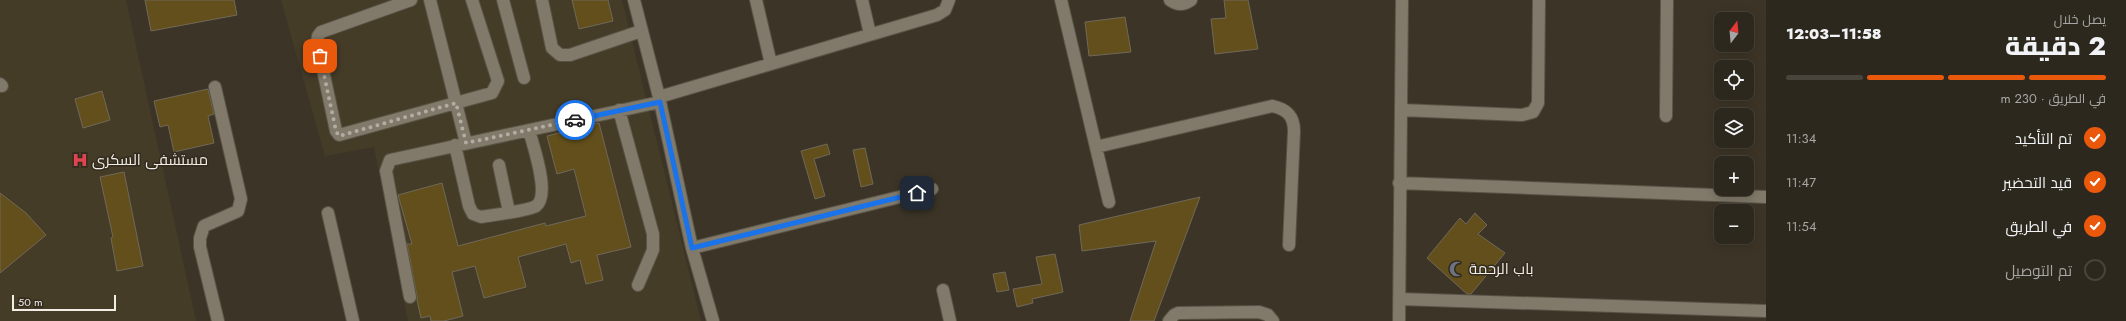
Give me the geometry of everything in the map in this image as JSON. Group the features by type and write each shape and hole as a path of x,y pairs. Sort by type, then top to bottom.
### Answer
{"street":[{"path":"411,0 321,32 318,36 317,42 336,131 339,136 344,136 492,93 498,81 472,0"},
{"path":"430,0 456,103 470,206 473,214 481,217 535,207 542,199 543,189 528,130"},
{"path":"503,0 524,78"},
{"path":"542,0 552,48 560,55 570,55 641,31"},
{"path":"634,0 660,99 692,248 713,321"},
{"path":"756,0 771,64"},
{"path":"862,0 870,34"},
{"path":"410,297 386,171 390,160 619,110 660,99 771,64 937,15 945,10 949,0"},
{"path":"1061,0 1109,202"},
{"path":"1170,0 1175,3 1182,4 1191,0"},
{"path":"1399,321 1399,183 1402,0"},
{"path":"1401,110 1522,115 1533,112 1538,102 1539,0"},
{"path":"1666,116 1667,0"},
{"path":"215,87 241,199 238,211 204,226 200,238 200,247 218,321"},
{"path":"1096,147 1272,106 1286,110 1292,117 1294,131 1289,245"},
{"path":"619,110 653,234 653,250 638,285"},
{"path":"499,166 509,212"},
{"path":"1399,183 1766,197"},
{"path":"692,248 932,189"},
{"path":"328,213 353,321"},
{"path":"943,290 950,321"},
{"path":"1400,299 1766,311"},
{"path":"1169,321 1174,314 1178,313 1259,312 1268,316 1273,321"}],"shaded area":[{"name":"مستشفى السكرى","path":"0,0 126,0 196,321 0,321"},
{"path":"281,0 622,0 701,321 408,321 374,147 325,156"}],"building":[{"path":"145,0 234,0 237,15 151,31"},
{"path":"572,0 608,0 613,21 579,29"},
{"path":"1224,0 1248,0 1258,49 1215,54 1211,19 1226,18"},
{"path":"1125,17 1131,52 1089,56 1085,22"},
{"path":"208,89 214,114 208,116 214,143 174,152 168,125 160,127 154,101"},
{"path":"102,91 110,120 83,128 75,99"},
{"path":"599,123 631,247 597,255 603,280 586,284 580,260 571,263 566,244 518,257 526,287 484,298 475,266 452,272 463,316 444,321 431,321 430,316 421,318 407,244 412,244 398,195 442,183 458,246 545,223 546,226 586,216 574,169 557,174 547,136"},
{"path":"827,144 830,154 814,159 825,196 815,199 801,151"},
{"path":"865,148 873,184 861,187 853,150"},
{"path":"124,172 143,266 117,271 111,238 113,237 100,177"},
{"path":"0,193 26,213 46,235 0,273"},
{"path":"1200,197 1154,321 1130,321 1156,241 1082,251 1079,225"},
{"path":"1475,213 1487,225 1478,234 1505,253 1471,294 1467,294 1427,258 1460,218 1466,224"},
{"path":"1055,254 1063,292 1032,299 1033,303 1017,307 1013,289 1042,284 1036,257"},
{"path":"1005,272 1009,290 997,292 993,274"}],"way so far":[{"path":"320,56 336,131 339,136 344,136 456,103 466,143 575,120"}],"place":[{"name":"مستشفى السكرى","path":"80,160"},
{"name":"باب الرحمة","path":"1457,269"}],"route":[{"path":"575,120 660,102 692,248 917,193"}]}
